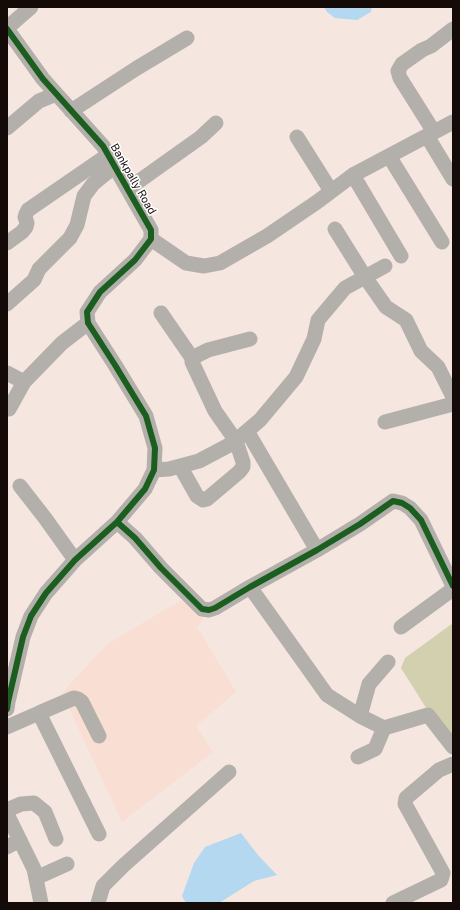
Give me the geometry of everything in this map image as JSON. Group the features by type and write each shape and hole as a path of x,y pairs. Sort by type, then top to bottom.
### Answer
{"street":[{"path":"7,29 31,7"},
{"name":"Bankpally Road","path":"7,29 56,94 103,146 150,230 151,239"},
{"path":"453,29 431,46 422,50 402,64 398,71 400,78 453,179"},
{"path":"71,111 137,68 187,38"},
{"path":"7,128 39,101 56,94"},
{"path":"128,189 201,137 216,122"},
{"path":"7,709 23,637 31,616 46,593 75,560 117,522 145,489 154,470 155,448 146,416 88,323 87,312 100,292 135,260 151,239 186,263 204,266 220,263 267,236 353,175 453,122"},
{"path":"298,137 331,191"},
{"path":"389,156 442,242"},
{"path":"7,244 26,227 27,223 25,217 28,210 111,161"},
{"path":"7,304 34,280 39,269 70,238 77,225 84,196 111,161"},
{"path":"353,175 401,256"},
{"path":"335,229 386,307 406,320 421,350 438,367 453,397"},
{"path":"154,470 199,461 236,441 260,420 296,377 314,339 318,320 345,288 385,266"},
{"path":"161,314 192,358 192,362 215,412 236,441 243,462 243,467 239,472 207,499 203,500 198,496 180,466"},
{"path":"9,409 24,382 62,343 88,323"},
{"path":"192,358 208,350 250,339"},
{"path":"7,373 24,382"},
{"path":"385,422 453,404"},
{"path":"247,431 318,550"},
{"path":"20,486 75,560"},
{"path":"117,522 135,538 161,568 202,609 209,610 318,550 360,524 393,501 402,503 410,508 421,520 452,583 401,627"},
{"path":"250,587 327,695 360,716 384,728 428,715 453,747"},
{"path":"360,716 369,684 388,662"},
{"path":"7,727 74,698 82,702 99,736"},
{"path":"39,713 99,834"},
{"path":"358,757 375,749 384,728"},
{"path":"393,903 440,880 447,879 404,804 406,798 439,770 453,764"},
{"path":"98,903 103,886 123,866 229,772"},
{"path":"7,810 22,804 34,803 45,812 56,838"},
{"path":"7,814 13,843 34,869 41,903"},
{"path":"36,878 67,864"}],"shaded area":[{"path":"182,600 204,618 197,627 236,692 196,726 213,752 122,822 62,693 107,644"},
{"path":"453,623 453,741 428,711 401,668 405,658"}],"water":[{"path":"324,7 372,7 371,12 357,20 335,18 327,12"},
{"path":"241,833 258,855 277,875 254,881 219,903 186,903 182,896 194,863 205,847"}],"cycle path":[{"path":"7,29 43,79 103,146 151,230 151,239 135,260 100,292 87,312 88,323 146,416 155,448 154,470 145,489 117,522 75,560 46,593 31,616 23,637 7,709"},
{"path":"117,522 135,538 161,568 202,609 209,610 317,550 360,524 393,501 402,503 410,508 421,520 453,586"}]}
